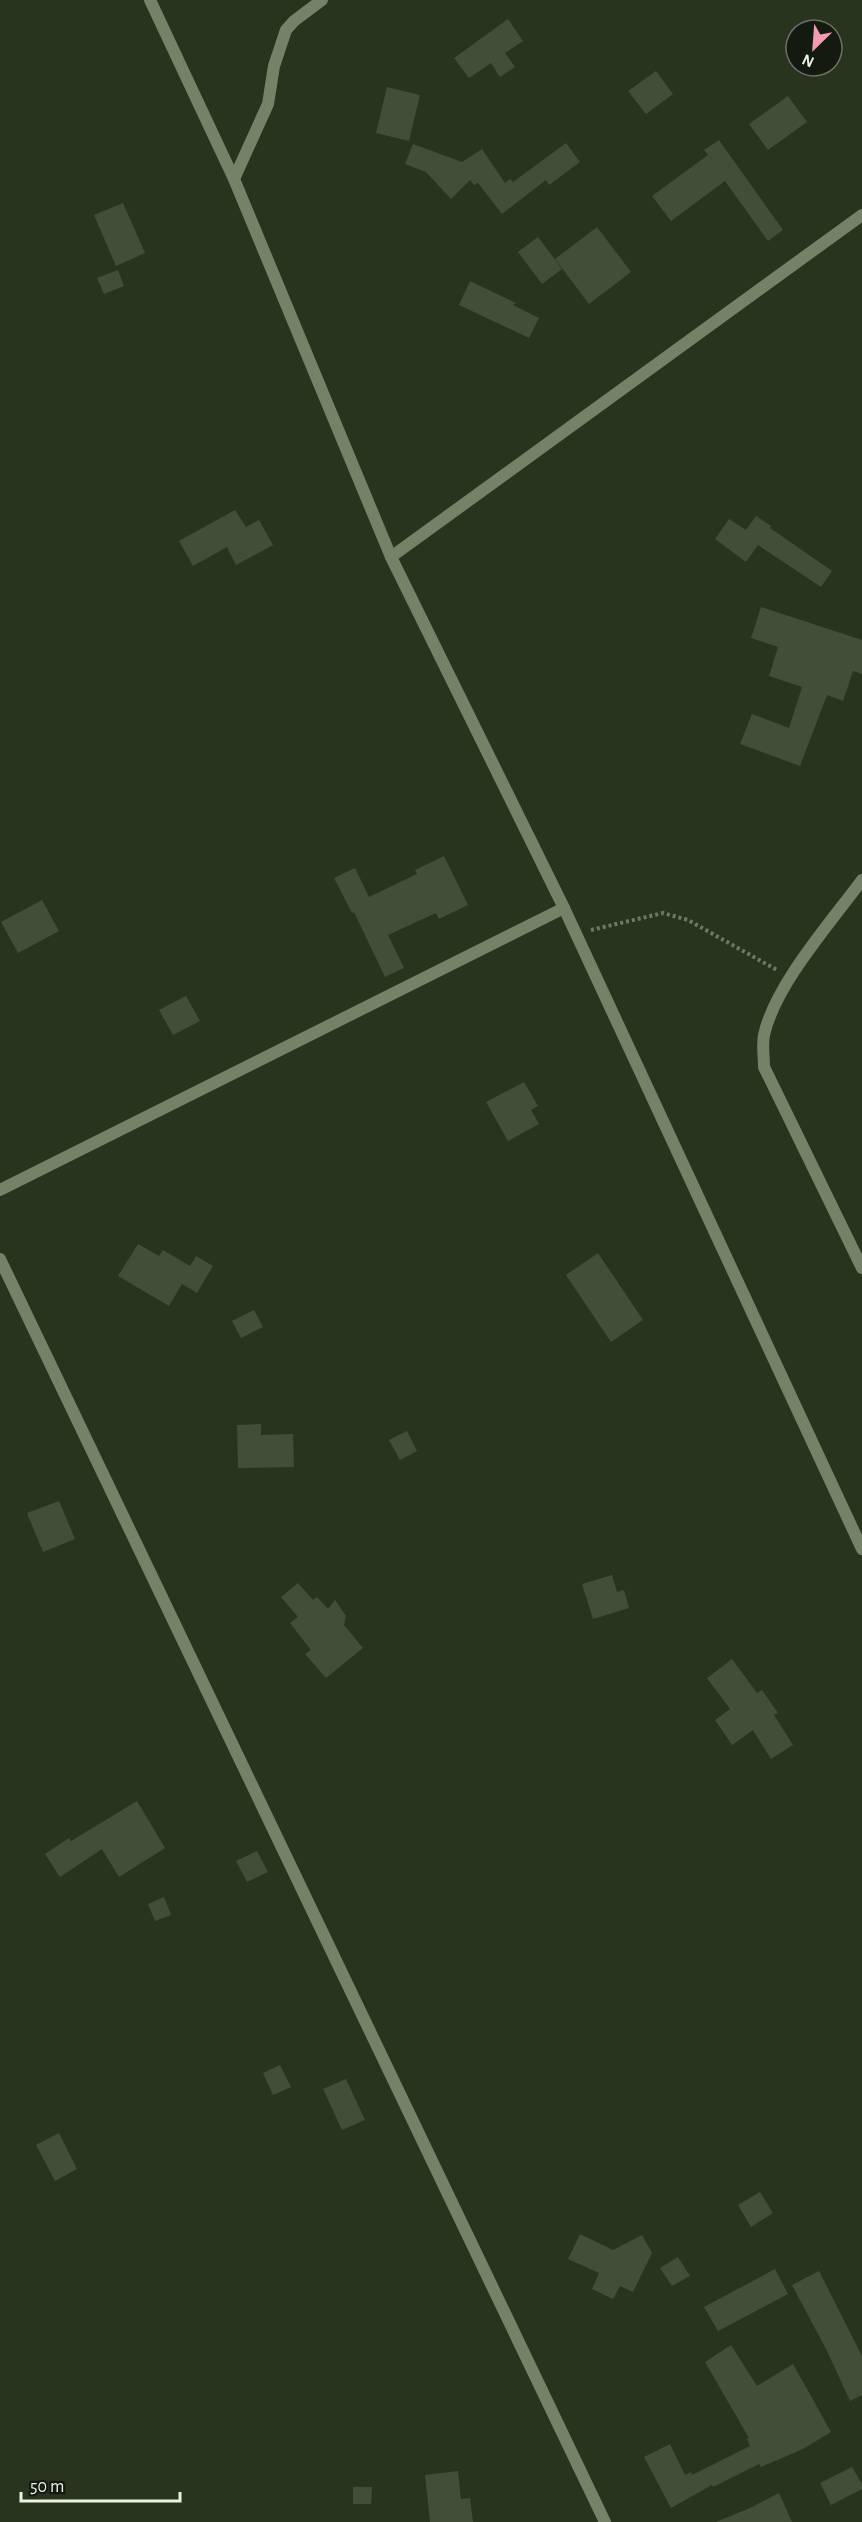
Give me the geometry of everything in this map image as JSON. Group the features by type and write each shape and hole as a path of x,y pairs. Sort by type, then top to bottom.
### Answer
{"street":[{"path":"150,0 234,179 391,557 564,908 862,1549"},
{"path":"234,179 268,104 274,66 286,30 322,0"},
{"path":"391,557 862,215"},
{"path":"862,880 791,978 772,1010 763,1037 764,1067 862,1268"},
{"path":"0,1190 564,908"},
{"path":"0,1259 605,2522"}],"path":[{"path":"575,933 663,913 675,915 688,920 791,978"}],"building":[{"path":"508,19 523,41 505,53 515,67 500,77 491,63 469,78 454,58"},
{"path":"656,71 673,94 646,114 628,91"},
{"path":"387,87 420,95 409,141 376,133"},
{"path":"788,96 807,122 768,150 749,124"},
{"path":"719,140 783,230 768,241 725,181 671,221 652,196 708,155 704,150"},
{"path":"566,143 580,162 549,185 546,180 502,214 478,183 474,185 470,180 451,199 426,172 405,164 413,144 462,162 482,149 505,183 510,179 513,182"},
{"path":"123,203 145,253 116,266 94,215"},
{"path":"597,227 631,272 589,304 555,259"},
{"path":"538,237 562,269 542,284 518,252"},
{"path":"118,270 124,286 104,294 97,278"},
{"path":"470,281 516,303 513,305 539,318 529,338 459,305"},
{"path":"235,510 246,527 259,520 273,545 236,565 227,547 193,566 179,541"},
{"path":"756,516 832,571 821,587 758,545 746,562 715,539 729,519 746,530"},
{"path":"761,607 862,640 862,674 853,671 843,701 827,695 800,766 740,744 752,714 789,728 802,687 769,676 778,647 751,638"},
{"path":"444,856 468,905 439,919 436,913 388,935 404,968 385,977 354,912 352,913 334,878 355,868 369,897 417,874 415,870"},
{"path":"42,900 59,931 18,953 1,922"},
{"path":"186,996 200,1021 173,1035 159,1010"},
{"path":"524,1082 538,1106 531,1110 539,1124 508,1141 486,1102"},
{"path":"138,1244 159,1256 163,1250 190,1266 196,1256 213,1266 197,1293 182,1284 169,1306 118,1276"},
{"path":"598,1253 643,1320 611,1342 566,1275"},
{"path":"254,1310 263,1327 241,1338 232,1321"},
{"path":"261,1424 261,1435 293,1434 294,1467 238,1468 237,1425"},
{"path":"407,1431 417,1451 400,1460 389,1440"},
{"path":"59,1501 75,1539 43,1552 27,1513"},
{"path":"612,1575 617,1592 624,1590 629,1608 593,1619 582,1584"},
{"path":"298,1583 313,1600 317,1597 328,1609 335,1600 346,1616 344,1625 363,1648 326,1678 305,1654 311,1650 290,1623 298,1617 281,1597"},
{"path":"732,1659 757,1693 762,1690 778,1713 774,1715 793,1745 771,1759 753,1730 732,1745 715,1720 730,1709 707,1678"},
{"path":"137,1801 165,1848 119,1877 102,1849 60,1877 45,1854 69,1838 71,1841"},
{"path":"257,1851 268,1872 247,1882 236,1861"},
{"path":"164,1897 171,1915 155,1921 148,1904"},
{"path":"280,2065 291,2087 273,2095 263,2073"},
{"path":"346,2079 365,2120 342,2130 323,2089"},
{"path":"59,2133 77,2169 55,2181 36,2145"},
{"path":"760,2192 773,2213 751,2227 738,2205"},
{"path":"580,2234 613,2250 642,2235 652,2253 633,2292 620,2286 613,2299 592,2289 599,2273 568,2259"},
{"path":"678,2257 690,2276 672,2286 660,2268"},
{"path":"775,2269 788,2294 718,2331 704,2307"},
{"path":"819,2271 862,2356 862,2395 850,2401 792,2285"},
{"path":"731,2345 757,2386 793,2364 831,2432 803,2449 761,2467 759,2464 713,2487 712,2485 671,2508 644,2457 670,2444 685,2475 691,2472 692,2475 750,2446 747,2439 749,2438 705,2362"},
{"path":"852,2467 862,2484 862,2489 831,2505 820,2483"},
{"path":"458,2471 461,2499 470,2498 473,2522 430,2522 425,2475"},
{"path":"353,2487 372,2487 371,2504 353,2504"},
{"path":"779,2493 792,2522 716,2522 750,2508"}]}
